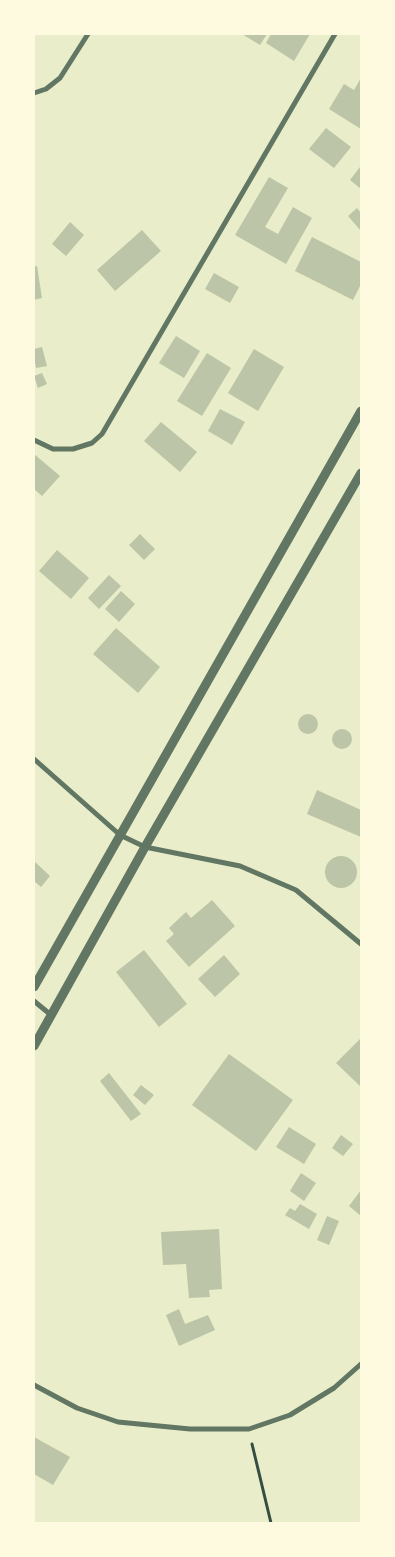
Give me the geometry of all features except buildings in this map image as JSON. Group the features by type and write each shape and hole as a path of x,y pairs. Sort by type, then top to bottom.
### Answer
{"street":[{"path":"34,93 46,89 60,78 88,34"},
{"path":"34,440 53,449 73,449 92,443 102,434 335,34"},
{"path":"34,986 361,411"},
{"path":"34,1046 145,847 361,473"},
{"path":"34,759 120,834 145,847 240,866 296,890 361,944"},
{"path":"34,1001 51,1015"},
{"path":"34,1385 77,1408 118,1422 190,1429 249,1429 290,1415 334,1388 361,1364"}],"path":[{"path":"249,1429 271,1523"}]}
